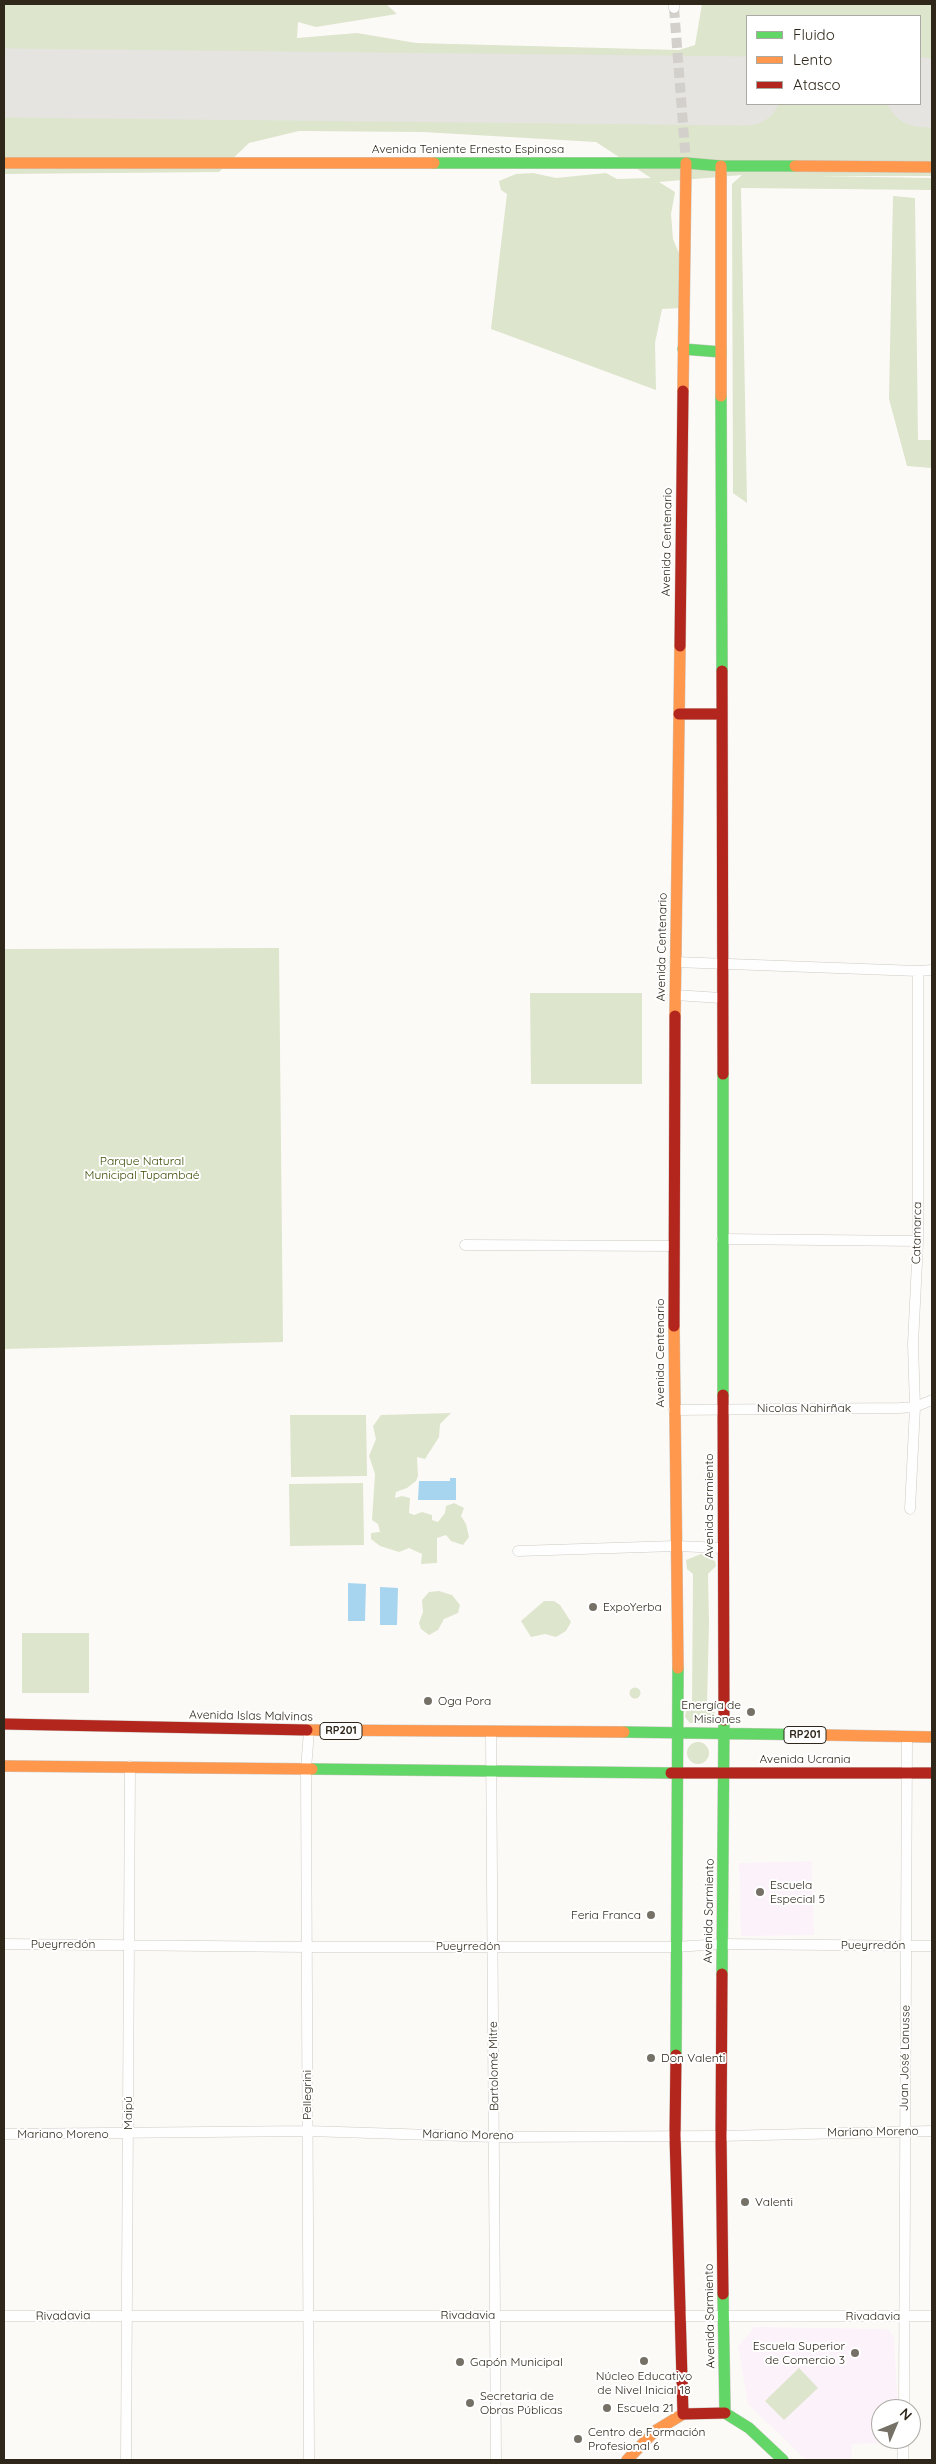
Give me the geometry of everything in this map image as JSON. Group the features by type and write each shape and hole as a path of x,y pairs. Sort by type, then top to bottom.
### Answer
{"main road":[{"name":"Avenida Teniente Ernesto Espinosa","path":"4,163 686,163 721,166 932,167"},
{"name":"Avenida Centenario","path":"679,1732 674,1410 675,962 686,163"},
{"path":"721,166 722,1409"},
{"path":"683,349 721,352"},
{"path":"679,714 721,714"},
{"name":"Avenida Sarmiento","path":"722,1409 722,1734 724,1773 722,2136 725,2413"},
{"name":"Avenida Islas Malvinas","path":"4,1724 310,1731 679,1732"},
{"path":"679,1732 675,1947 675,2135 682,2414"},
{"name":"Avenida Ucrania","path":"679,1732 932,1737"},
{"path":"4,1766 678,1773"},
{"name":"Avenida Ucrania","path":"678,1773 932,1773"},
{"path":"627,2460 655,2432 682,2414 725,2413 749,2428 784,2460"}],"street":[{"path":"675,962 932,970"},
{"name":"Catamarca","path":"910,1509 915,1406 913,1344 918,1241 918,971"},
{"path":"675,995 721,998"},
{"path":"722,1239 918,1241"},
{"path":"465,1245 674,1246"},
{"name":"Nicolas Nahirñak","path":"674,1410 915,1406 932,1400"},
{"path":"518,1551 676,1546 723,1548"},
{"name":"Pellegrini","path":"309,2460 306,1769 310,1731"},
{"name":"Bartolomé Mitre","path":"491,1732 496,2460"},
{"name":"Juan José Lanusse","path":"904,2399 903,2131 907,1945 907,1737"},
{"name":"Maipú","path":"126,2460 130,1766"},
{"name":"Pueyrredón","path":"4,1944 307,1947 675,1947 722,1944 932,1946"},
{"name":"Mariano Moreno","path":"4,2134 308,2131 495,2137 722,2136 932,2131"},
{"name":"Rivadavia","path":"4,2316 932,2316"}],"shaded area":[{"path":"812,1861 814,1935 741,1936 739,1863"},
{"path":"754,2327 888,2329 894,2337 897,2399 871,2399 871,2444 852,2444 851,2460 806,2460 748,2404 738,2347"}],"green space":[{"path":"4,4 386,4 397,14 316,27 298,22 297,38 357,33 416,43 679,50 695,45 702,4 932,4 932,176 816,176 932,178 932,190 741,188 747,503 733,493 732,184 742,175 659,182 675,192 671,214 673,239 684,265 681,308 662,309 655,343 656,390 491,329 507,194 501,190 499,181 516,174 533,173 556,178 606,173 617,179 651,178 596,142 423,132 299,131 249,143 219,172 4,174"},
{"path":"893,196 915,198 918,440 932,440 932,468 907,466 889,399"},
{"name":"Parque Natural Municipal Tupambaé","path":"279,948 283,1342 4,1349 4,949"},
{"path":"530,993 642,993 642,1084 531,1084"},
{"path":"451,1413 440,1424 439,1437 425,1459 417,1457 418,1476 416,1481 407,1488 396,1492 395,1498 402,1496 410,1498 409,1513 414,1515 422,1512 432,1515 432,1520 438,1522 445,1513 446,1506 454,1503 464,1508 461,1516 466,1524 469,1537 463,1545 451,1541 446,1535 437,1538 437,1563 421,1564 422,1554 409,1548 399,1552 380,1546 371,1539 371,1533 380,1532 378,1524 372,1520 375,1474 369,1456 376,1439 373,1426 381,1415"},
{"path":"290,1415 366,1415 367,1476 291,1477"},
{"path":"363,1483 364,1545 290,1546 289,1484"},
{"path":"701,1554 715,1561 716,1566 708,1574 707,1705 715,1713 714,1719 710,1724 690,1723 685,1717 686,1711 692,1705 693,1574 687,1569 686,1560"},
{"path":"439,1591 452,1595 460,1605 458,1613 444,1619 438,1630 429,1635 421,1629 419,1623 423,1612 422,1600 429,1592"},
{"path":"544,1601 554,1601 560,1605 571,1622 566,1631 556,1637 545,1634 531,1637 521,1621"},
{"path":"22,1633 89,1633 89,1693 22,1693"},
{"path":"635,1687 641,1693 635,1699 629,1693"},
{"path":"694,1742 702,1742 709,1749 709,1757 702,1764 694,1764 687,1757 687,1749"},
{"path":"799,2368 818,2388 784,2420 765,2401"}],"water":[{"path":"450,1478 456,1478 456,1500 418,1500 419,1481 450,1481"},
{"path":"348,1583 366,1584 365,1621 348,1621"},
{"path":"380,1587 398,1588 397,1625 380,1625"}],"runway":[{"path":"4,83 746,91"},
{"path":"921,92 932,93"}],"tunnel":[{"path":"674,8 686,163"}],"traffic: fast":[{"path":"434,163 686,163 721,166 795,166"},
{"path":"683,349 721,352"},
{"path":"721,396 722,671"},
{"path":"723,1074 723,1395"},
{"path":"676,2055 678,1668"},
{"path":"722,1974 724,1720"},
{"path":"624,1732 824,1735"},
{"path":"312,1769 671,1773"},
{"path":"723,2294 725,2413"},
{"path":"725,2413 749,2428 783,2460"}],"traffic: slow":[{"path":"4,163 434,163"},
{"path":"683,391 686,163"},
{"path":"721,166 721,396"},
{"path":"795,166 932,167"},
{"path":"675,1016 680,646"},
{"path":"674,1326 678,1668"},
{"path":"307,1730 624,1732"},
{"path":"824,1735 932,1737"},
{"path":"4,1766 312,1769"},
{"path":"627,2460 655,2431 683,2414"}],"traffic: jam":[{"path":"680,646 683,391"},
{"path":"722,671 723,1074"},
{"path":"679,714 721,714"},
{"path":"674,1326 675,1016"},
{"path":"723,1395 724,1720"},
{"path":"4,1724 307,1730"},
{"path":"671,1773 932,1773"},
{"path":"722,1974 721,2136 723,2294"},
{"path":"676,2055 675,2135 683,2414"},
{"path":"683,2414 725,2413"}],"place":[{"name":"ExpoYerba","path":"593,1607"},
{"name":"Oga Pora","path":"428,1701"},
{"name":"Energía de Misiones","path":"751,1712"},
{"name":"Escuela Especial 5","path":"760,1892"},
{"name":"Feria Franca","path":"651,1915"},
{"name":"Don Valenti","path":"651,2058"},
{"name":"Valenti","path":"745,2202"},
{"name":"Escuela Superior de Comercio 3","path":"855,2353"},
{"name":"Núcleo Educativo de Nivel Inicial 18","path":"644,2361"},
{"name":"Gapón Municipal","path":"460,2362"},
{"name":"Secretaria de Obras Públicas","path":"470,2403"},
{"name":"Escuela 21","path":"607,2408"},
{"name":"Centro de Formación Profesional 6","path":"578,2439"}]}
